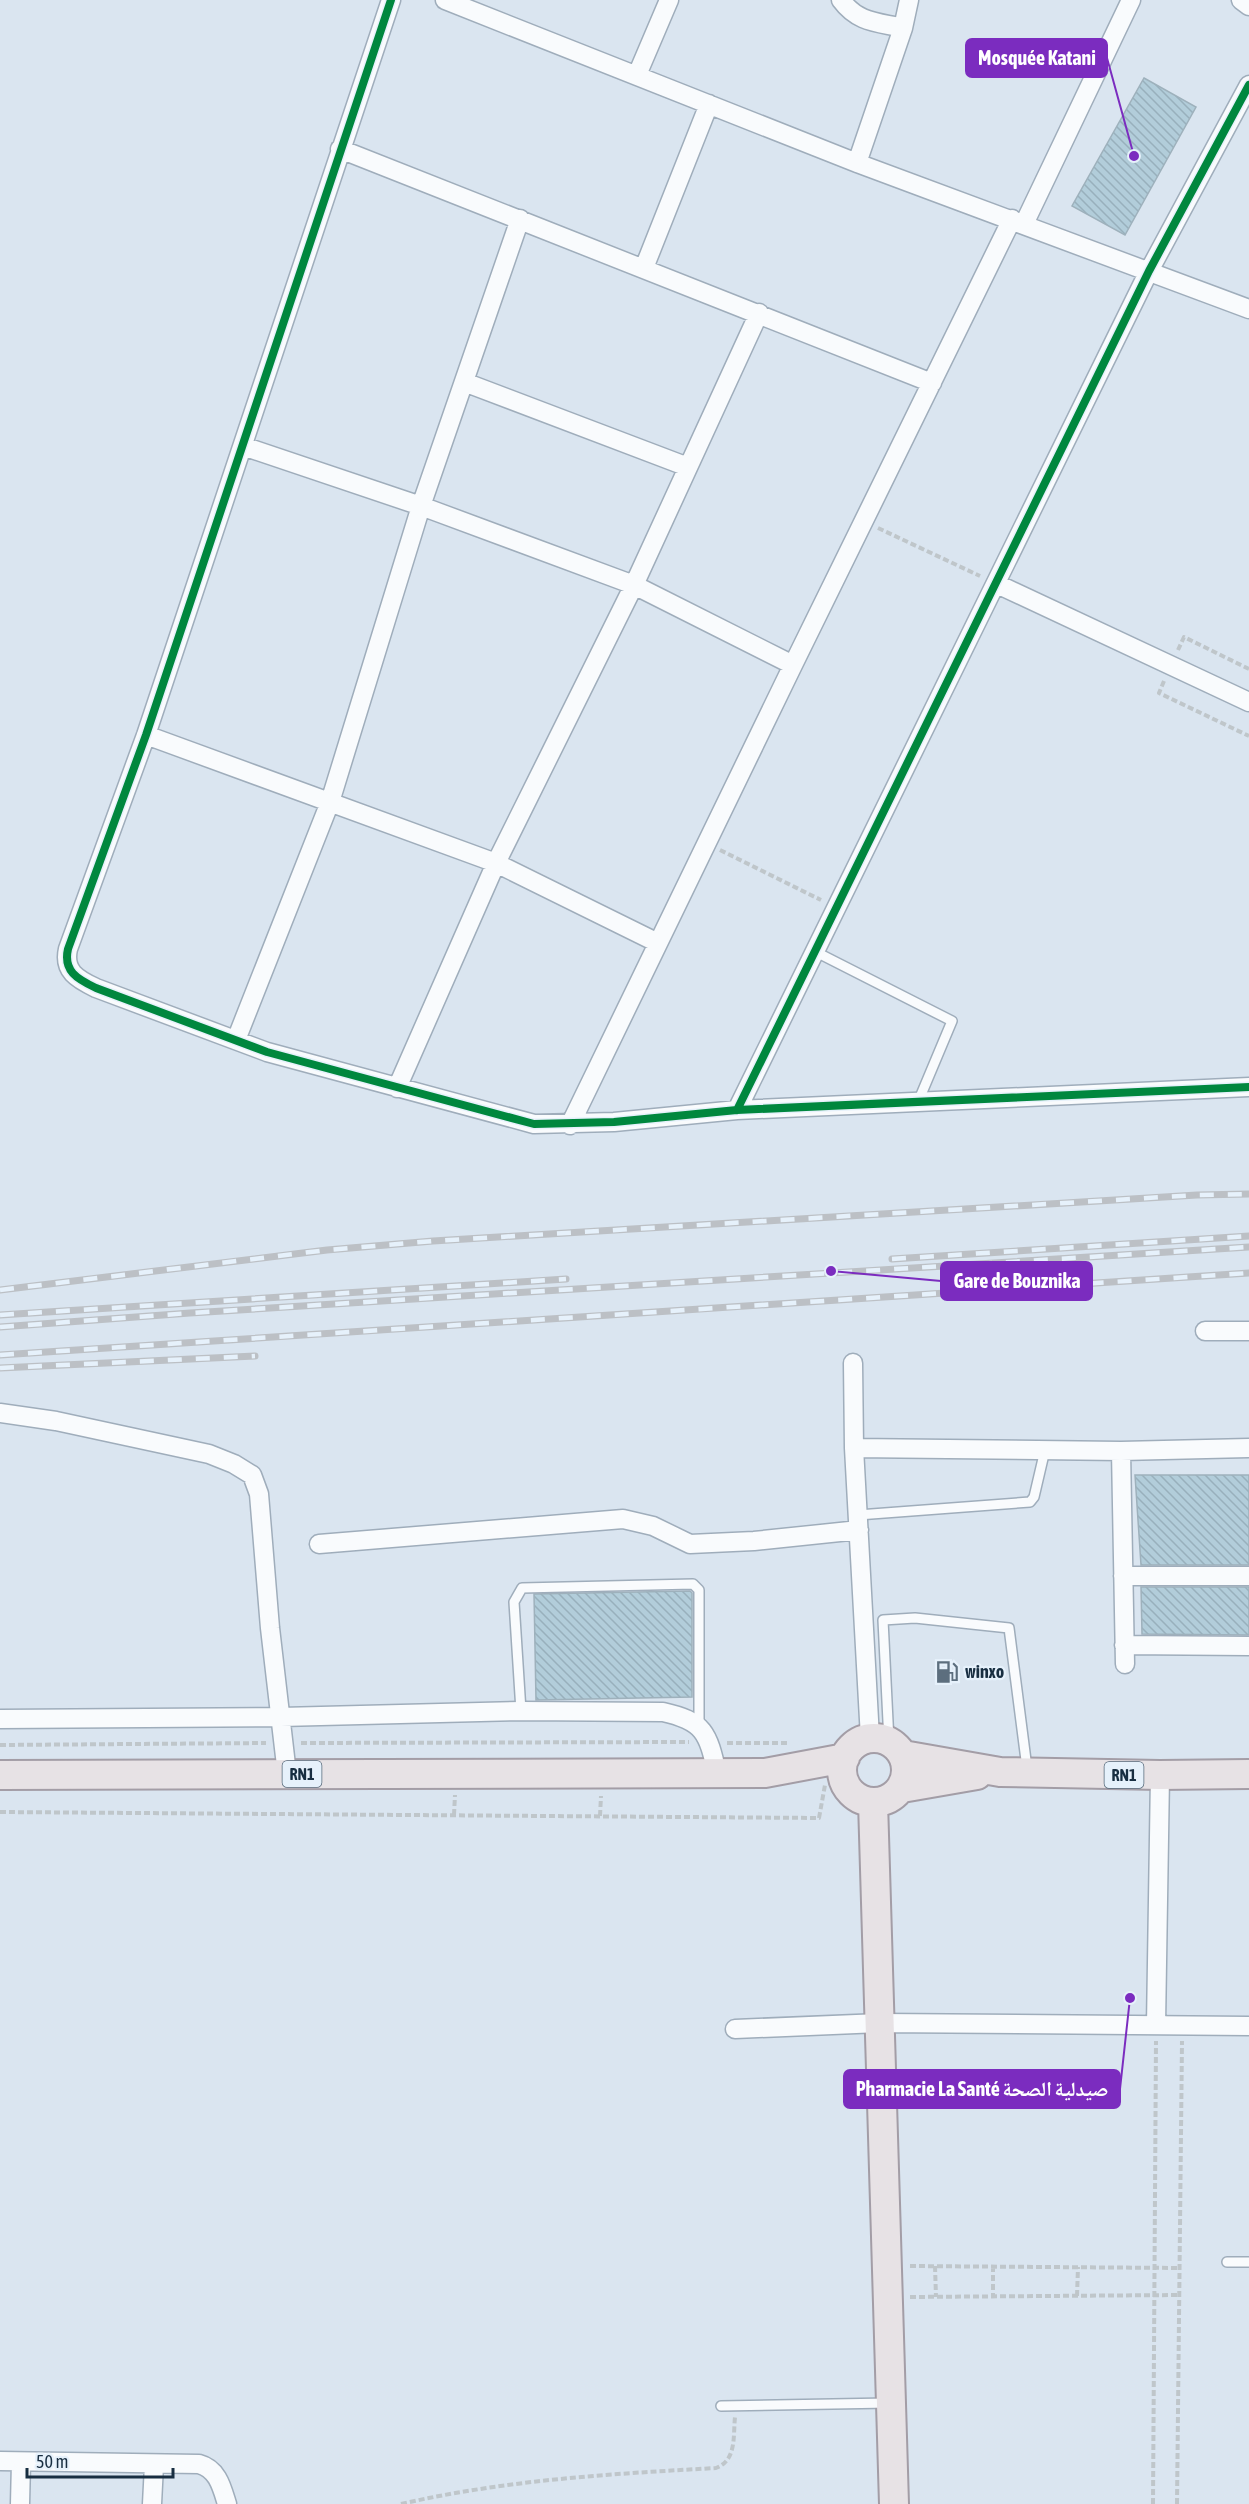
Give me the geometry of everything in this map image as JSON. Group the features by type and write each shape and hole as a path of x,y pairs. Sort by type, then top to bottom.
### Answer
{"main road":[{"name":"RN1","path":"0,1775 765,1773 844,1758 855,1745 887,1745 1014,1772"},
{"path":"887,1745 906,1766 906,1777 902,1788"},
{"path":"837,1787 843,1779 844,1758"},
{"name":"RN1","path":"765,1773 837,1787 863,1801 873,1803 894,1796 902,1788 1014,1772 1160,1776 1249,1774"},
{"path":"873,1803 894,2504"}],"street":[{"path":"390,0 146,735 68,949 67,965 74,977 236,1041 302,1063 534,1124 570,1125 737,1110 1249,1087"},
{"path":"445,0 857,164 1249,309"},
{"path":"637,75 669,0"},
{"path":"841,0 851,13 864,20 903,27"},
{"path":"857,164 903,27 909,0"},
{"path":"570,1125 932,383 1018,222 1131,0"},
{"path":"1241,0 1249,6"},
{"path":"737,1110 1149,271 1249,85"},
{"path":"644,268 709,104"},
{"path":"340,149 932,383"},
{"path":"236,1041 330,802 421,506 520,219"},
{"path":"397,1088 496,863 634,585 759,313"},
{"path":"464,382 688,467"},
{"path":"243,446 421,506 634,585 793,665"},
{"path":"997,584 1249,702"},
{"path":"146,735 496,863 658,943"},
{"path":"1205,1331 1249,1331"},
{"path":"853,1363 858,1523 887,1745"},
{"path":"0,1413 56,1421 209,1454 234,1464 252,1475 259,1494 287,1774"},
{"path":"854,1448 1121,1451 1249,1448"},
{"path":"1121,1451 1125,1664"},
{"path":"319,1544 623,1519 653,1526 690,1544 754,1541 858,1523"},
{"path":"1123,1576 1249,1576"},
{"path":"1124,1645 1249,1646"},
{"path":"0,1719 663,1712 680,1716 699,1725 708,1743 717,1773"},
{"path":"1156,2025 1160,1776"},
{"path":"735,2029 880,2023 1249,2026"},
{"path":"0,2461 205,2466 215,2474 227,2504"},
{"path":"20,2504 21,2462"},
{"path":"152,2504 154,2465"}],"lane":[{"path":"816,952 952,1022 918,1102"},
{"path":"858,1523 1030,1502 1034,1497 1045,1450"},
{"path":"521,1712 514,1602 522,1588 693,1584 699,1590 699,1725"},
{"path":"887,1745 883,1620 915,1618 1009,1628 1014,1772"},
{"path":"1227,2262 1249,2262"},
{"path":"721,2406 891,2403"}],"path":[{"path":"864,521 997,584"},
{"path":"706,843 837,908"},
{"path":"0,1745 792,1743"},
{"path":"0,1812 819,1818 837,1787"},
{"path":"1153,2504 1156,2025"},
{"path":"1177,2504 1183,2025"},
{"path":"887,2266 1179,2268"},
{"path":"935,2266 936,2297"},
{"path":"993,2266 993,2297"},
{"path":"1077,2296 1078,2267"},
{"path":"888,2298 1179,2295"},
{"path":"401,2504 579,2475 716,2468 728,2462 731,2456 735,2406"}],"building":[{"path":"1144,78 1196,107 1125,235 1072,206"},
{"path":"1135,1475 1249,1475 1249,1565 1141,1565"},
{"path":"1141,1587 1249,1587 1249,1635 1142,1634"},
{"path":"690,1591 692,1593 692,1697 536,1700 534,1594"}],"railway":[{"path":"0,1290 327,1250 433,1241 1197,1195 1249,1194"},
{"path":"892,1259 1249,1236"},
{"path":"0,1327 190,1313 1249,1247"},
{"path":"0,1355 1249,1273"},
{"path":"0,1315 566,1279"},
{"path":"0,1368 255,1356"}],"cycle path":[{"path":"391,0 146,735 68,949 68,963 73,973 77,978 96,988 267,1052 534,1124 614,1122 737,1110 1249,1087"},
{"path":"737,1110 1149,271 1249,85"}],"place":[{"name":"Mosquée Katani","path":"1134,156"},
{"name":"Gare de Bouznika","path":"831,1271"},
{"name":"winxo","path":"947,1672"},
{"name":"Pharmacie La Santé صيدلية الصحة","path":"1130,1998"}]}
